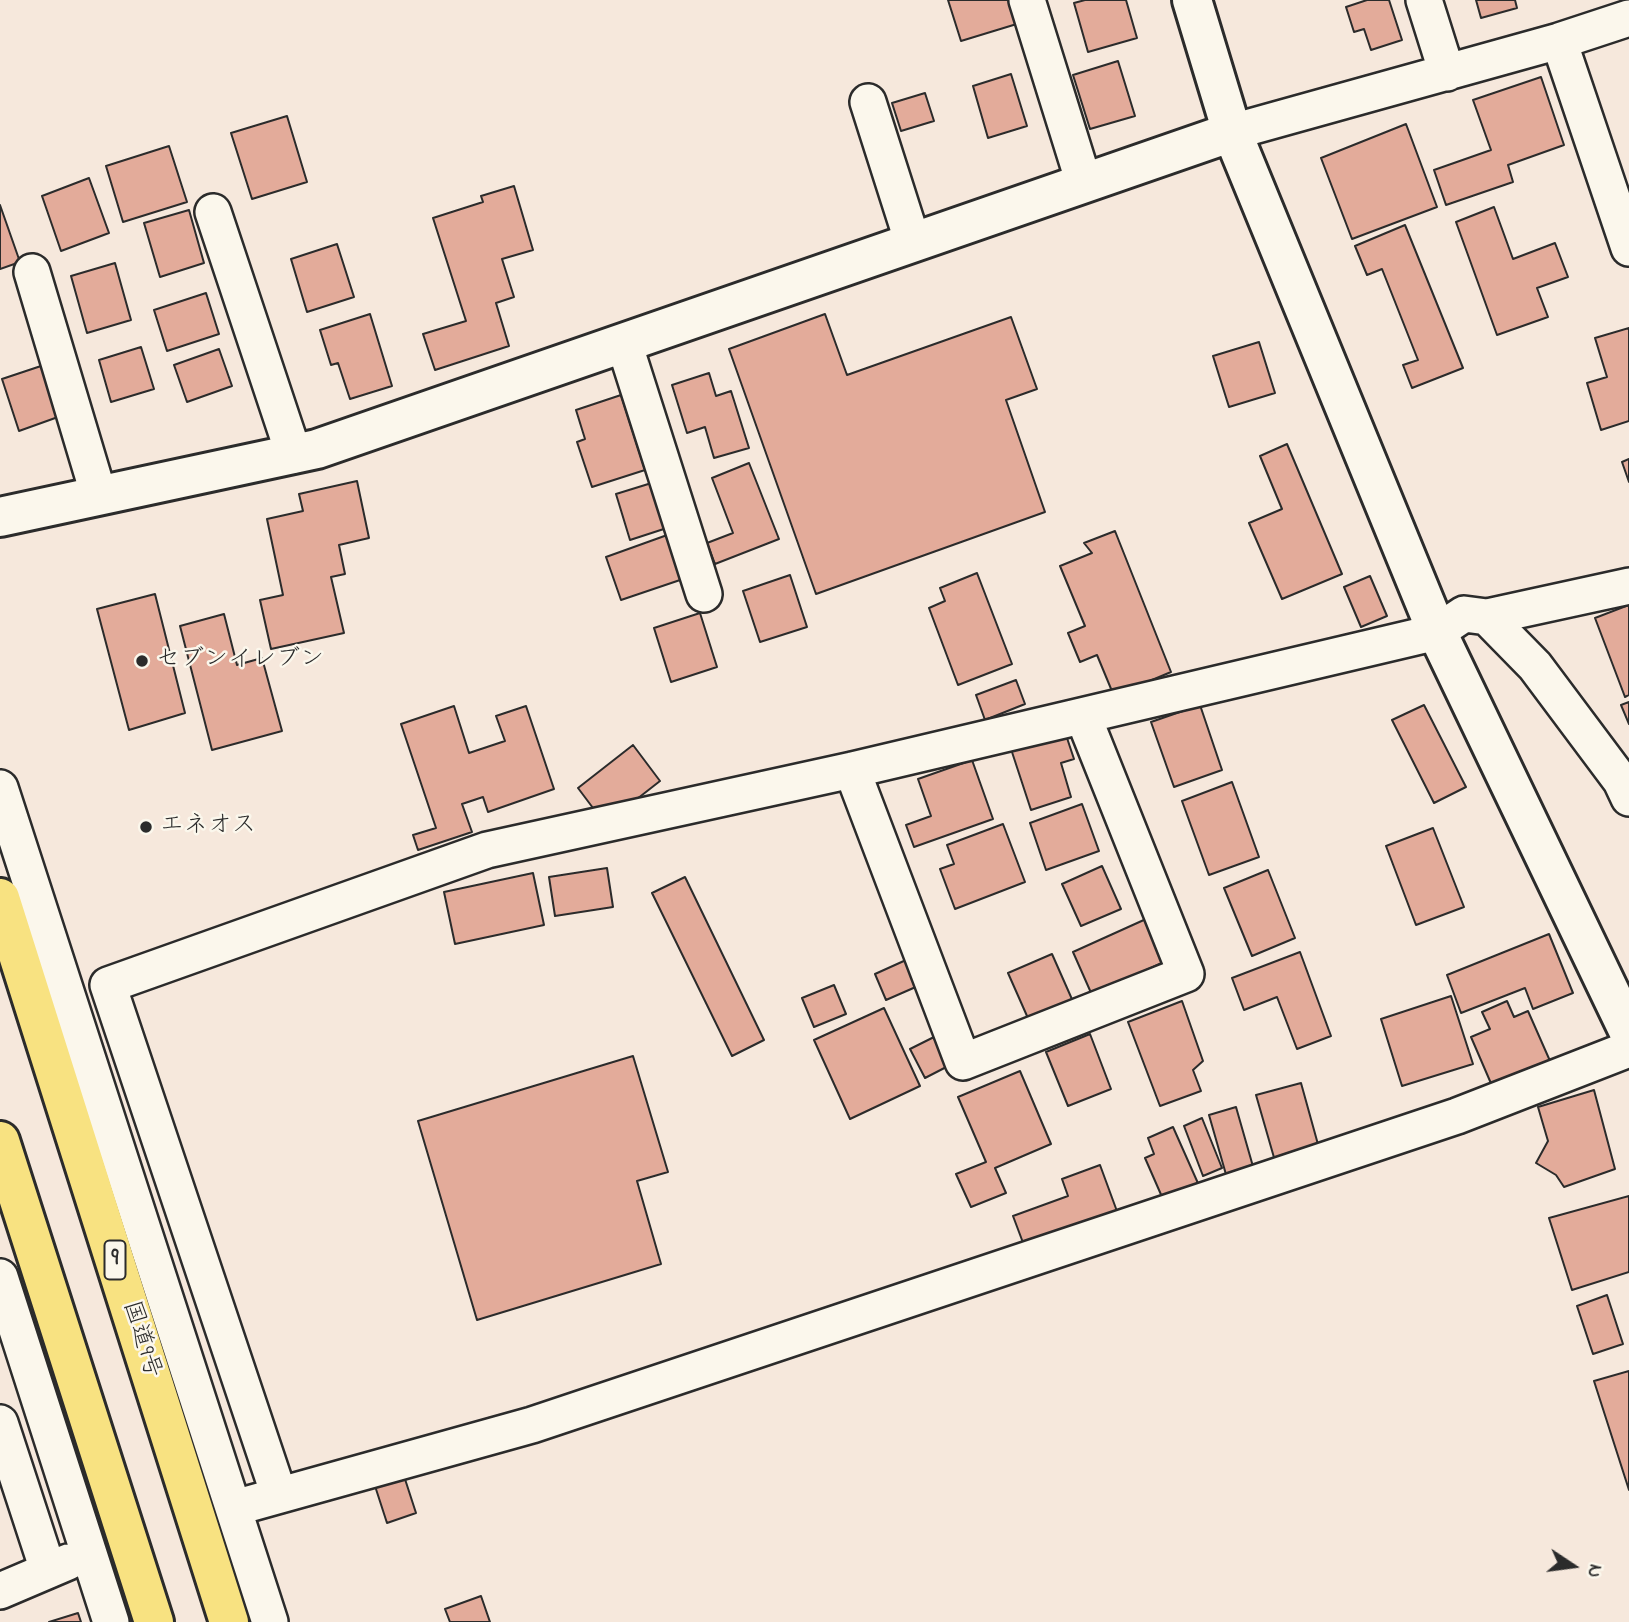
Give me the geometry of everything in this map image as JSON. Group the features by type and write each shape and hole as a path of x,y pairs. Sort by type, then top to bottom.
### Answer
{"highway":[{"name":"国道9号","path":"0,898 229,1622"},
{"path":"0,1141 154,1622"}],"street":[{"path":"1027,0 1084,183"},
{"path":"1192,0 1232,132 1437,632 1629,1032"},
{"path":"1424,0 1447,73"},
{"path":"0,517 317,449 1232,132 1559,41 1629,18"},
{"path":"1559,41 1629,248"},
{"path":"868,102 913,243"},
{"path":"212,212 294,454"},
{"path":"32,272 99,495"},
{"path":"624,343 704,594"},
{"path":"279,1495 108,985 487,850 852,770 1437,632 1464,614 1487,617 1629,586"},
{"path":"1487,617 1535,666 1622,781 1629,798"},
{"path":"852,770 963,1062 1186,974 1083,716"},
{"path":"0,791 270,1622"},
{"path":"234,1508 545,1420 1457,1116 1629,1049"},
{"path":"103,1224 155,1265"},
{"path":"0,1277 111,1622"},
{"path":"33,1384 90,1424"},
{"path":"0,1423 48,1570"},
{"path":"0,1591 88,1554"}],"building":[{"path":"948,0 1013,0 1020,23 961,41"},
{"path":"1085,0 1126,0 1137,38 1088,52 1074,3"},
{"path":"1367,0 1389,0 1402,40 1371,50 1364,29 1354,32 1346,7"},
{"path":"1476,0 1515,0 1517,8 1481,18"},
{"path":"1118,61 1135,116 1090,129 1073,75"},
{"path":"1011,74 1027,126 988,138 973,86"},
{"path":"1541,77 1564,145 1508,165 1513,182 1446,205 1434,170 1491,150 1473,100"},
{"path":"925,93 934,121 901,131 892,103"},
{"path":"287,116 307,182 252,199 231,133"},
{"path":"1406,124 1437,207 1352,239 1321,158"},
{"path":"169,146 187,202 123,222 106,166"},
{"path":"89,178 109,233 61,251 42,196"},
{"path":"514,186 533,250 502,259 514,297 496,303 509,346 435,370 423,334 466,321 433,218 483,202 481,196"},
{"path":"0,205 20,262 0,269"},
{"path":"1494,207 1513,259 1555,243 1568,277 1537,288 1548,317 1497,335 1456,222"},
{"path":"189,210 204,263 160,277 144,223"},
{"path":"1405,225 1463,368 1412,388 1403,365 1418,360 1382,269 1367,275 1355,246"},
{"path":"337,244 354,297 307,312 291,259"},
{"path":"115,263 131,320 87,333 71,276"},
{"path":"206,293 219,334 167,351 154,310"},
{"path":"370,314 392,386 350,399 338,363 331,365 320,330"},
{"path":"825,314 847,375 1011,317 1037,389 1006,400 1045,512 816,594 729,349"},
{"path":"1629,328 1629,421 1601,430 1587,383 1607,377 1595,338"},
{"path":"1259,342 1275,393 1229,407 1213,356"},
{"path":"141,347 154,389 111,402 99,360"},
{"path":"219,349 232,386 187,402 174,365"},
{"path":"41,366 58,417 19,431 2,379"},
{"path":"709,373 716,396 731,391 749,448 714,458 705,427 687,433 672,385"},
{"path":"621,395 645,470 592,487 577,442 585,439 576,410"},
{"path":"1287,444 1342,574 1282,599 1249,523 1282,509 1260,456"},
{"path":"1629,459 1629,482 1622,462"},
{"path":"749,463 779,539 715,564 707,543 733,533 712,478"},
{"path":"357,481 369,538 339,545 345,574 331,577 344,633 271,649 260,600 283,595 267,519 303,511 299,494"},
{"path":"658,481 673,526 630,540 616,494"},
{"path":"1115,531 1171,672 1114,696 1097,655 1080,662 1068,633 1085,626 1060,566 1092,553 1084,543"},
{"path":"670,534 686,578 621,600 606,557"},
{"path":"977,573 1012,664 958,685 929,608 945,601 940,588"},
{"path":"790,575 807,627 760,642 743,591"},
{"path":"1370,576 1387,616 1361,627 1344,587"},
{"name":"セブンイレブン","path":"155,594 185,713 129,730 97,609"},
{"path":"1629,605 1629,695 1625,697 1595,618"},
{"path":"700,613 717,667 671,682 654,628"},
{"path":"224,614 237,665 262,658 282,731 212,750 180,626"},
{"path":"1016,680 1025,704 985,720 976,695"},
{"path":"1629,702 1629,724 1621,705"},
{"path":"1200,705 1222,770 1174,787 1151,722"},
{"path":"1424,705 1466,787 1434,803 1392,720"},
{"path":"454,706 469,753 505,741 496,716 526,706 554,789 488,812 483,797 462,804 472,832 418,850 413,835 436,828 401,724"},
{"path":"1065,732 1074,759 1061,763 1071,797 1031,810 1011,749"},
{"path":"633,745 660,781 605,824 578,788"},
{"path":"972,760 993,819 914,847 906,825 931,816 918,779"},
{"path":"1232,782 1259,857 1209,875 1182,801"},
{"path":"1082,804 1099,851 1046,870 1030,823"},
{"path":"1003,824 1025,882 955,909 940,869 954,864 947,845"},
{"path":"1433,828 1464,907 1416,925 1386,846"},
{"path":"1102,866 1121,909 1081,926 1062,884"},
{"path":"607,868 613,907 555,916 549,877"},
{"path":"1268,870 1295,938 1252,956 1224,888"},
{"path":"533,873 544,925 455,944 444,892"},
{"path":"685,877 764,1040 732,1056 652,893"},
{"path":"1146,919 1166,961 1092,995 1073,952"},
{"path":"1549,934 1573,993 1533,1009 1525,988 1461,1013 1447,975"},
{"path":"1300,952 1331,1036 1297,1049 1277,997 1244,1010 1232,978"},
{"path":"1052,954 1075,1006 1031,1025 1008,973"},
{"path":"906,960 918,986 886,1000 875,974"},
{"path":"834,985 846,1014 814,1027 802,998"},
{"path":"1451,996 1473,1064 1402,1086 1381,1019"},
{"path":"1182,1001 1203,1061 1193,1070 1201,1091 1160,1106 1128,1022"},
{"path":"1507,1001 1514,1017 1528,1011 1554,1070 1496,1095 1471,1037 1490,1029 1482,1012"},
{"path":"884,1008 920,1086 850,1119 814,1040"},
{"path":"942,1033 956,1062 925,1078 910,1049"},
{"path":"1090,1034 1111,1089 1068,1106 1046,1052"},
{"path":"633,1056 668,1172 637,1181 661,1264 477,1320 418,1121"},
{"path":"1020,1071 1051,1144 995,1168 1006,1193 971,1207 956,1174 986,1162 958,1097"},
{"path":"1301,1083 1319,1148 1275,1161 1256,1095"},
{"path":"1594,1090 1615,1169 1564,1187 1556,1175 1536,1163 1548,1141 1538,1107"},
{"path":"1236,1107 1254,1170 1227,1178 1209,1115"},
{"path":"1202,1118 1222,1168 1203,1176 1184,1126"},
{"path":"1173,1127 1201,1190 1166,1206 1145,1158 1154,1154 1148,1138"},
{"path":"1100,1165 1118,1214 1025,1248 1013,1216 1068,1196 1062,1179"},
{"path":"1629,1196 1629,1272 1572,1290 1549,1218"},
{"path":"1607,1295 1623,1344 1593,1354 1577,1306"},
{"path":"1629,1371 1629,1490 1594,1381"},
{"path":"404,1476 416,1513 387,1523 375,1486"},
{"path":"481,1596 490,1622 450,1622 445,1609"},
{"path":"78,1613 81,1622 49,1622"}],"place":[{"name":"セブンイレブン","path":"142,661"},
{"name":"エネオス","path":"146,827"}]}
